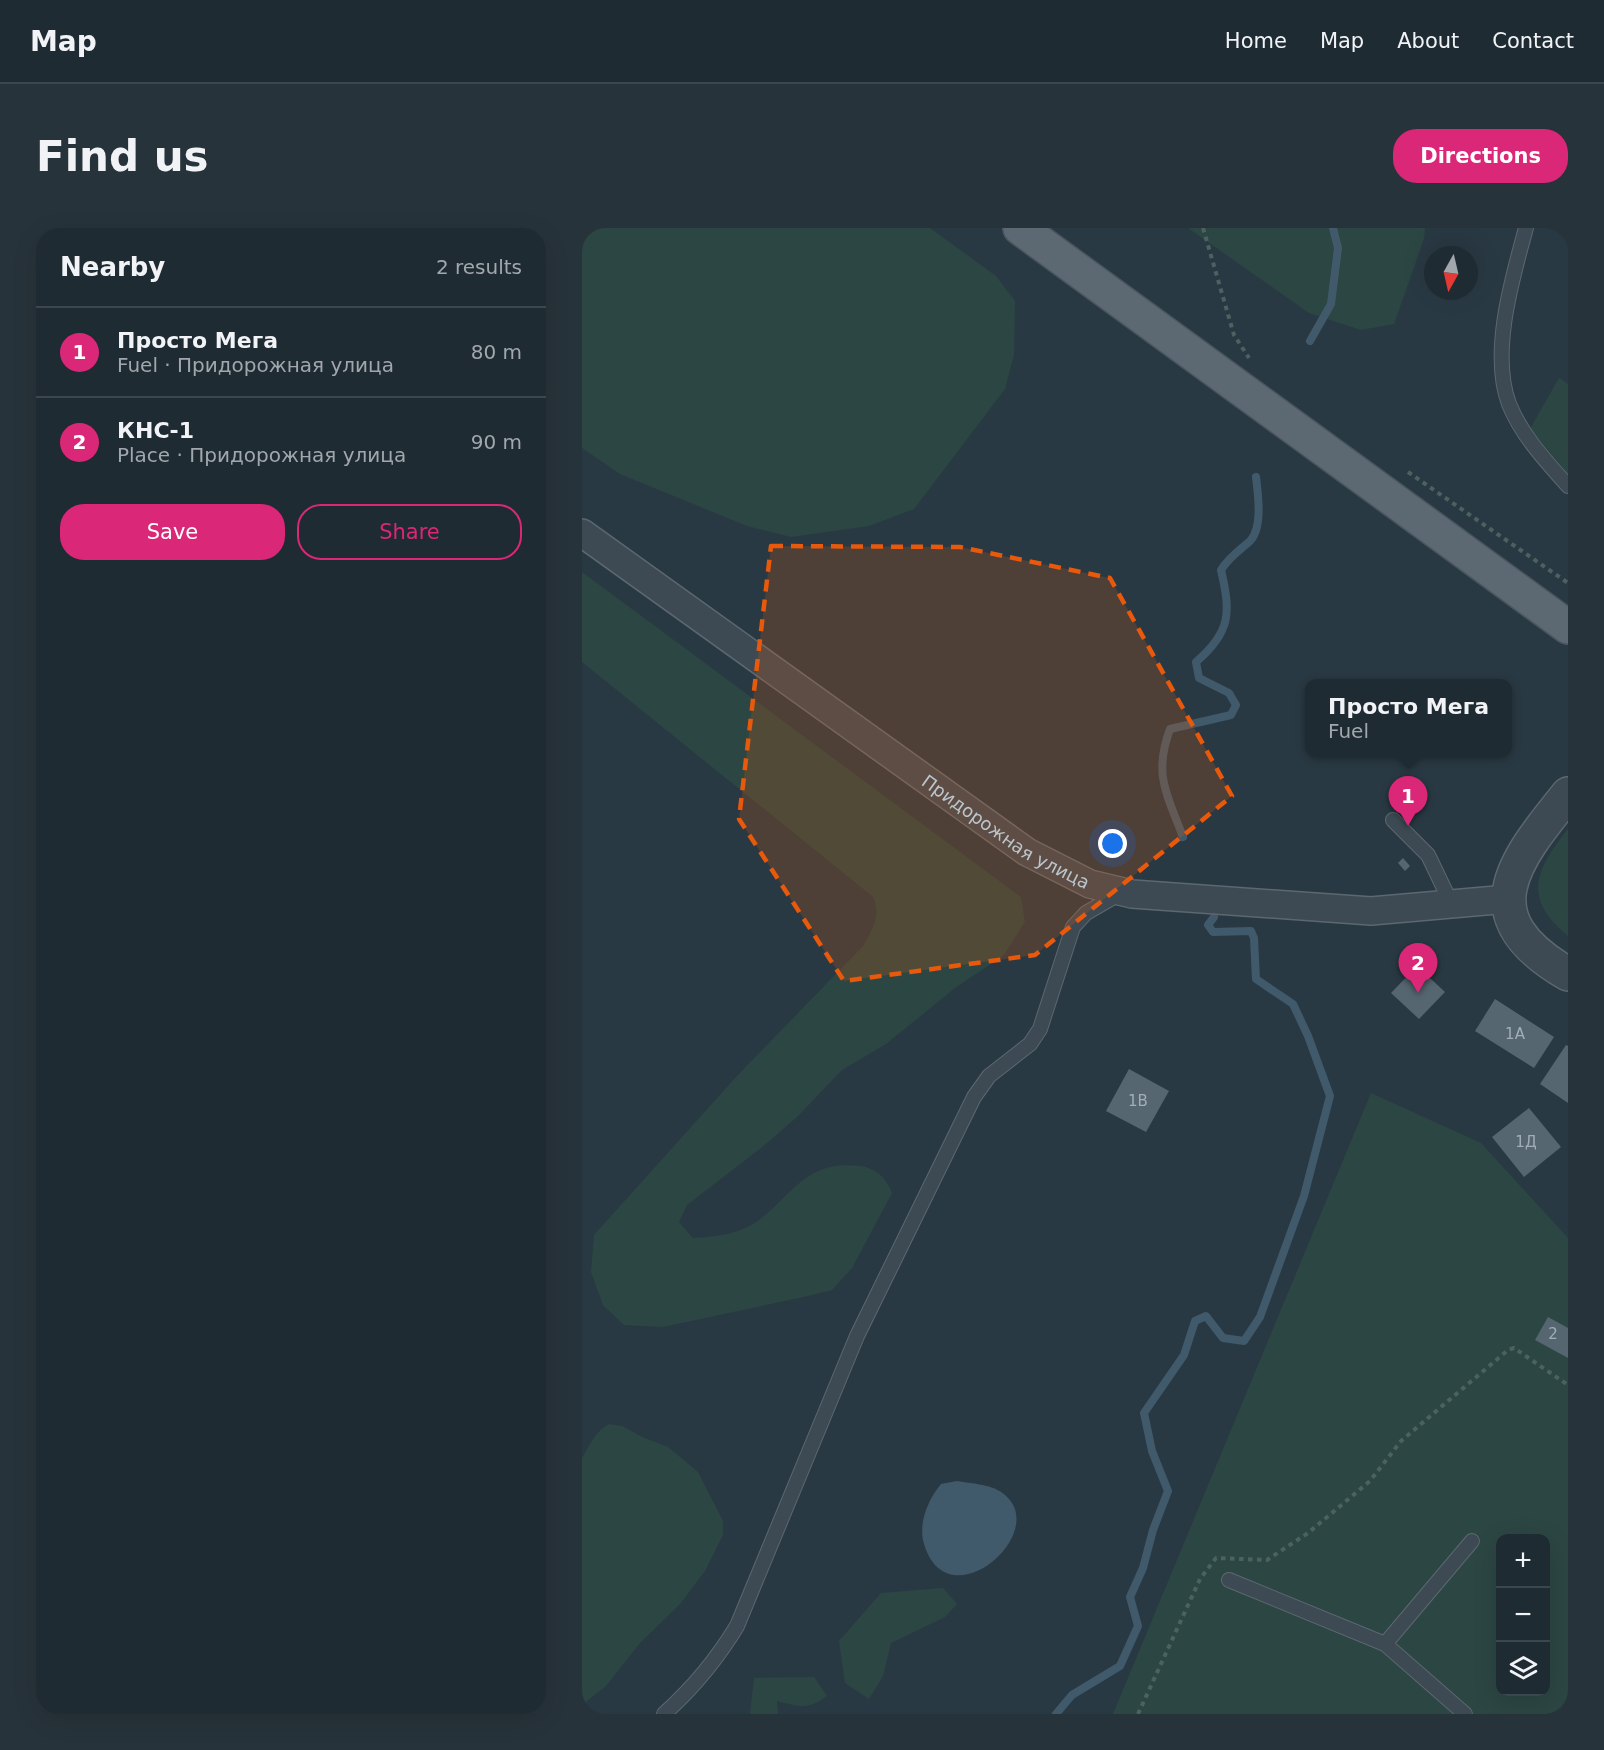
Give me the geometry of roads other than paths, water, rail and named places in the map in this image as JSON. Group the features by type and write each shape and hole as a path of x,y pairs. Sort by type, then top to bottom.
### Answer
{"main road":[{"path":"1020,228 1568,627"}],"street":[{"name":"Придорожная улица","path":"582,533 1027,852 1081,880 1121,893 1371,911 1452,906 1508,899"},
{"path":"1568,794 1525,848 1515,868 1508,899 1516,927 1523,939 1534,952 1568,975"}],"lane":[{"path":"1526,228 1500,344 1509,403 1530,443 1568,486"},
{"path":"1393,820 1428,855 1452,906"},
{"path":"664,1714 706,1670 737,1626 815,1444 857,1336 974,1097 989,1076 1030,1044 1040,1029 1073,927 1086,913 1121,893"},
{"path":"1385,1644 1472,1541"},
{"path":"1229,1580 1385,1644 1465,1714"}],"water":[{"path":"957,1481 1000,1491 1016,1511 1015,1529 1006,1547 991,1563 973,1573 954,1575 937,1567 925,1547 922,1531 925,1514 936,1491 941,1484"}],"waterway":[{"path":"1310,341 1331,304 1338,248 1333,228"},
{"path":"1183,837 1164,784 1162,772 1165,745 1170,729 1231,715 1236,705 1229,693 1199,678 1196,662 1216,641 1225,621 1227,610 1221,570 1250,541 1257,528 1259,510 1256,477"},
{"path":"1056,1714 1072,1695 1120,1666 1138,1626 1130,1597 1143,1568 1153,1530 1168,1491 1152,1451 1144,1413 1184,1355 1195,1321 1206,1316 1223,1338 1244,1341 1260,1317 1304,1196 1330,1096 1308,1036 1293,1004 1256,979 1254,938 1251,931 1213,932 1208,925 1214,917"}],"place":[{"name":"Просто Мега","path":"1408,826"},
{"name":"КНС-1","path":"1418,993"}]}
